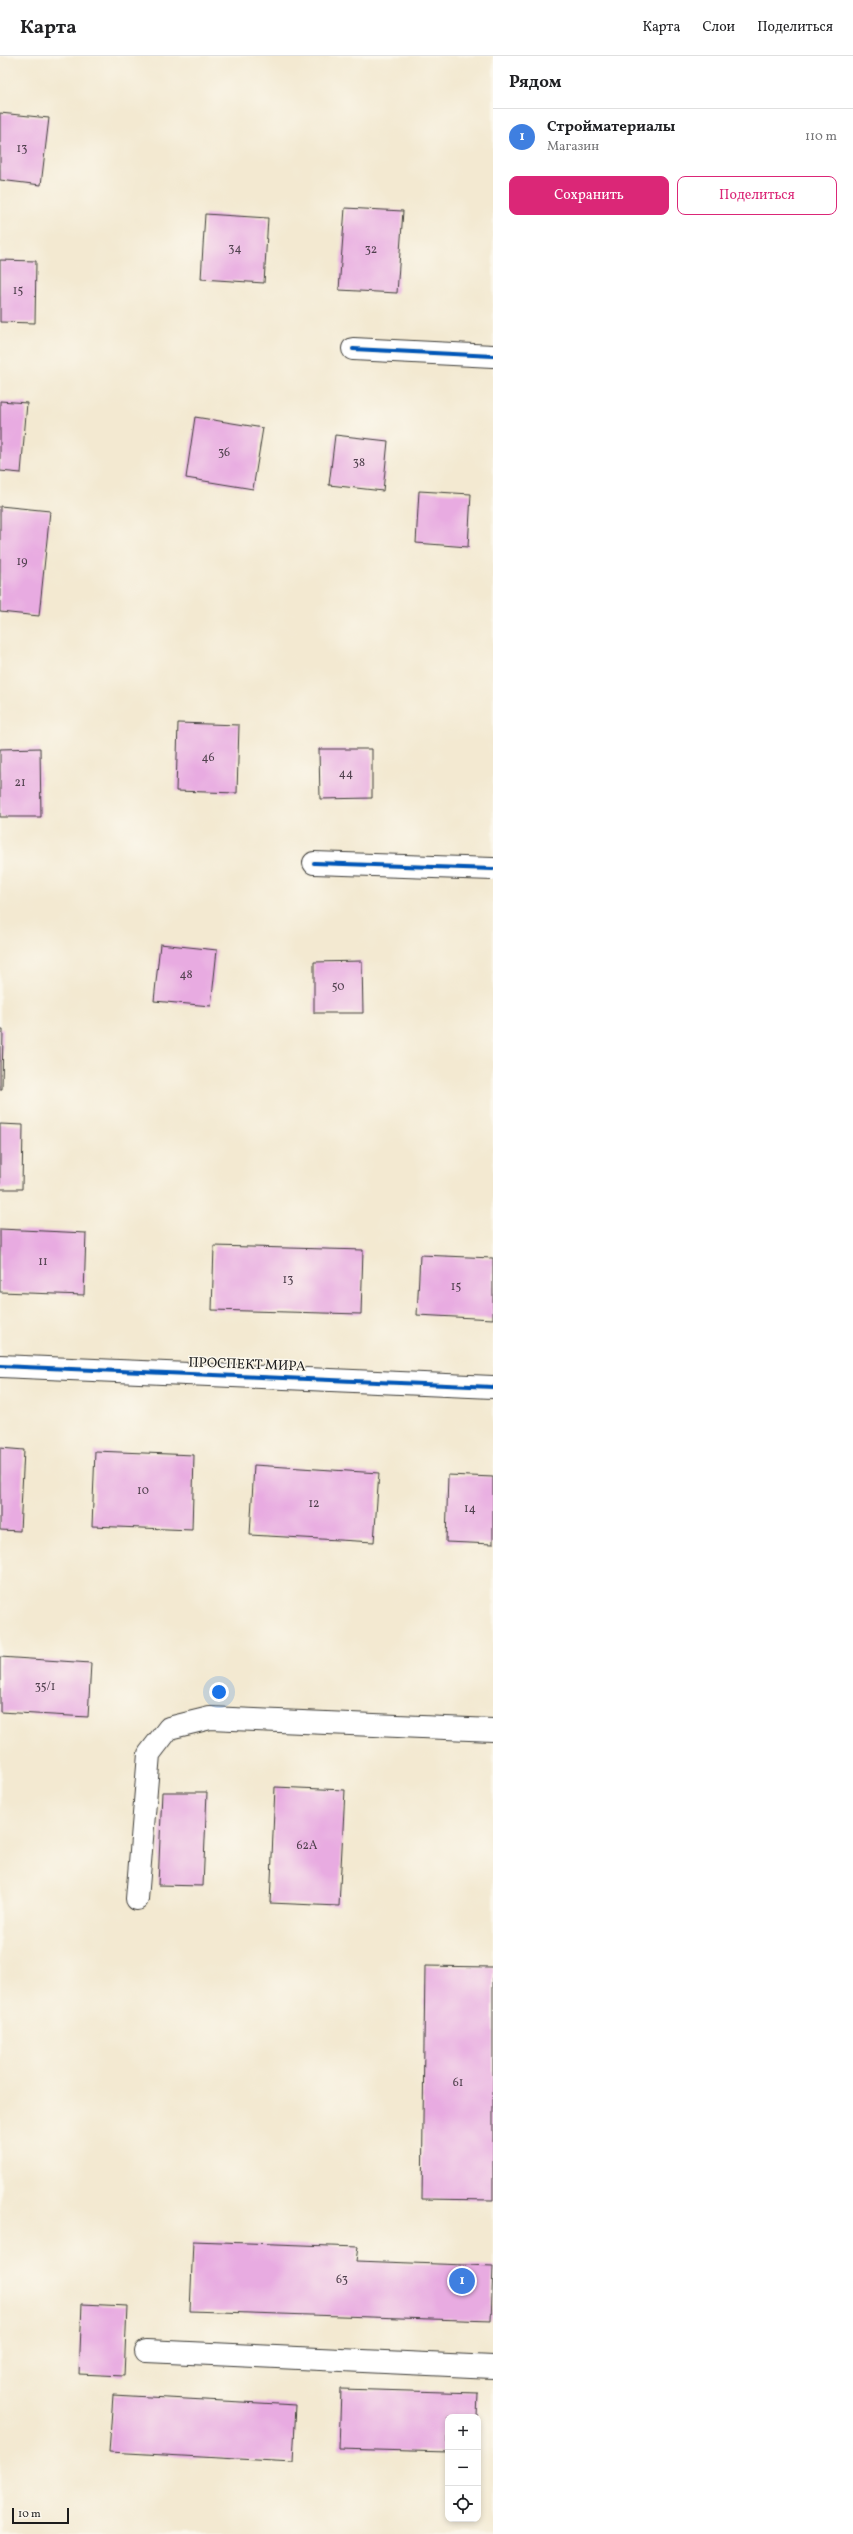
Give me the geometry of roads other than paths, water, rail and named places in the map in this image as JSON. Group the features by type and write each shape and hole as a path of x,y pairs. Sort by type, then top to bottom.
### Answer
{"street":[{"path":"353,349 493,356"},
{"path":"314,862 493,869"},
{"name":"ПРОСПЕКТ МИРА","path":"0,1366 493,1387"},
{"path":"137,1899 149,1754 169,1728 210,1718 493,1730"},
{"path":"146,2351 493,2367"}],"place":[{"name":"Стройматериалы","path":"462,2281"}]}
